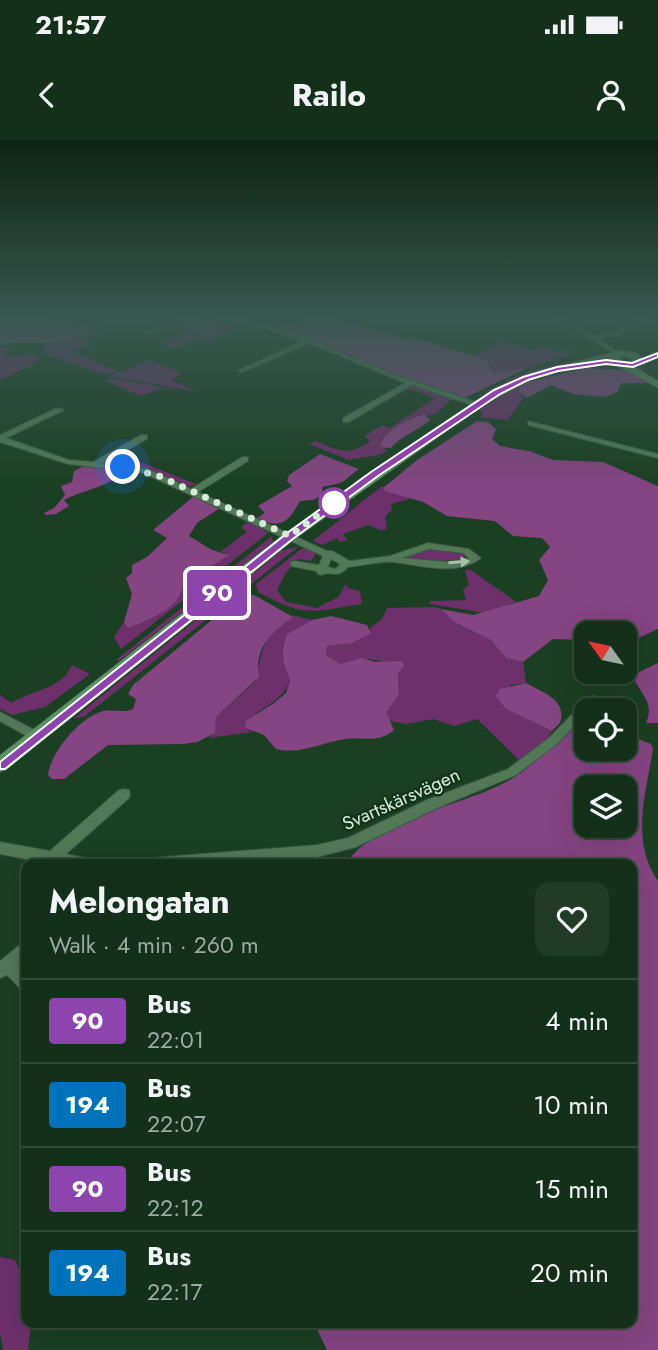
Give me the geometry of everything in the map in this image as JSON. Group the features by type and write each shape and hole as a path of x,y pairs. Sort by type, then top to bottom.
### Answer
{"street":[{"path":"392,374 478,404"},
{"path":"0,765 290,536 478,404 519,381 540,374"},
{"path":"642,374 658,385"},
{"path":"346,420 412,383"},
{"path":"0,438 60,410"},
{"path":"531,423 658,456"},
{"path":"95,465 144,437"},
{"path":"0,438 56,459 145,471 346,563 391,559 428,546 466,551 476,558 467,562 422,565 391,559"},
{"path":"192,492 245,459"},
{"path":"321,570 329,553"},
{"path":"294,564 338,572 346,563"},
{"path":"0,716 36,736"},
{"name":"Svartskärsvägen","path":"221,859 317,852 351,843 432,804 512,772 553,741 574,719"},
{"path":"52,858 124,794"},
{"path":"0,848 58,859"},
{"path":"21,954 4,969 21,980"}],"shaded area":[{"path":"0,374 12,374 0,380"},
{"path":"180,374 171,380 199,392 110,376"},
{"path":"397,374 514,374 466,397"},
{"path":"520,374 531,374 529,375 473,398"},
{"path":"559,374 634,374 647,383 621,383 618,392 604,397 573,394 551,385 527,398 519,391 520,384"},
{"path":"113,378 183,391 160,388 141,396 105,381"},
{"path":"414,385 452,399 436,414 411,418 389,432 384,449 387,451 349,460 309,444 315,441 343,450 363,446 370,441 365,436 382,425 390,428 435,398 407,388"},
{"path":"520,385 519,391 524,397 508,420 481,418 482,412 479,410"},
{"path":"425,415 430,420 425,424 391,448 380,447 386,436 398,426"},
{"path":"477,421 488,422 496,429 492,439 500,446 529,451 553,460 603,462 658,486 658,629 637,639 637,621 574,621 574,640 553,639 523,662 506,658 491,640 454,622 441,609 473,615 539,596 548,580 539,560 550,547 542,538 513,536 495,521 447,516 423,502 385,491 383,488 417,460"},
{"path":"121,454 198,485 189,486 141,467 107,463"},
{"path":"320,454 359,469 341,483 322,487 323,495 313,500 300,501 284,522 273,524 257,518 265,513 258,506 292,486 287,481 289,475"},
{"path":"84,466 124,472 111,481 64,500 69,506 56,514 46,515 44,513 54,508 65,495 61,486 72,482 74,471"},
{"path":"382,486 385,491 400,493 410,499 391,504 392,510 385,516 387,529 380,530 369,525 343,534 347,540 340,542 337,538 323,545 313,541"},
{"path":"194,496 220,508 197,523 189,536 212,550 229,555 183,585 177,600 170,607 128,628 124,622 132,594 126,578 132,573 132,565 147,557 167,538 153,530"},
{"path":"249,521 268,533 121,649 114,637 124,622 128,628 170,606 177,600 183,585 227,553 220,552 247,532 241,527"},
{"path":"272,536 273,542 266,548 119,661 116,660"},
{"path":"299,546 85,716 73,719 281,551"},
{"path":"304,547 318,550 311,561 298,559 285,574 277,590 286,602 317,608 338,597 346,584 348,588 360,591 362,604 309,611 288,606 258,592 256,584"},
{"path":"429,548 462,552 466,559 417,563 403,559"},
{"path":"465,570 471,570 516,602 485,613 430,604 430,601 466,600 463,589 469,585"},
{"path":"254,595 293,617 266,642 259,657 259,677 216,717 215,733 197,742 184,744 108,745 64,779 52,779 48,775 60,747 83,722 100,712 133,709 136,699 128,694 133,685 242,596"},
{"path":"387,608 441,609 454,622 491,640 506,658 523,662 526,683 510,685 506,709 552,731 545,742 519,760 477,719 454,726 433,719 406,724 387,720 385,712 399,695 398,674 404,666 369,659 340,664 326,655 324,649 327,646 339,645 371,633 370,628 382,619"},
{"path":"292,615 312,620 287,634 287,673 290,681 286,689 249,721 245,728 253,732 208,738 215,733 216,717 256,681 265,644"},
{"path":"331,616 367,625 371,633 352,643 327,646 326,655 340,664 362,658 375,662 402,661 404,666 398,674 399,695 386,712 394,730 377,738 346,739 295,750 276,749 264,735 245,728 246,721 286,693 290,681 283,658 287,634 312,620"},
{"path":"658,663 658,723 646,723 649,715 648,703 637,684 637,673"},
{"path":"72,665 90,674 45,707 12,715 0,709 0,695 11,703 53,685 61,680"},
{"path":"526,683 552,698 560,708 560,723 552,731 506,709 496,696 500,689"},
{"path":"574,726 574,761 637,761 637,739 651,744 653,749 644,800 642,833 649,866 658,881 658,1350 327,1350 316,1328 637,1328 637,859 350,859 377,835 418,816 502,784 536,761"},
{"path":"0,1257 15,1260 21,1273 21,1328 30,1328 28,1350 3,1350 0,1333"}],"bus line":[{"name":"90","path":"0,765 290,536 374,474 497,392 539,374"}],"route":[{"path":"123,467 159,476 290,536 334,503"}]}
